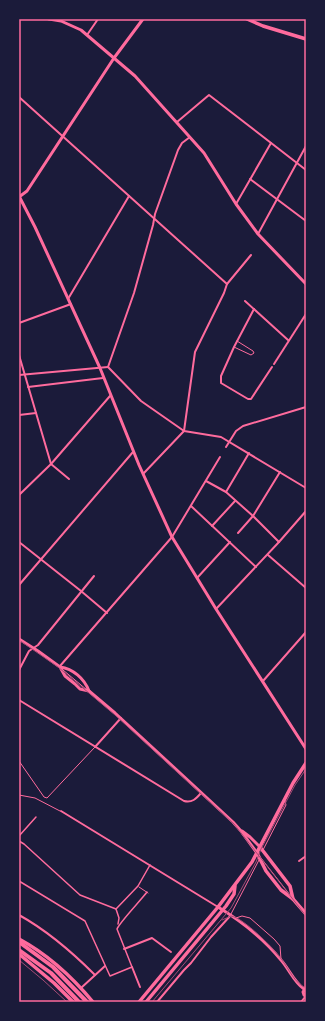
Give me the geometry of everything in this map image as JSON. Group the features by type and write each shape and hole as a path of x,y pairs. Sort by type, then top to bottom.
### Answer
{"highway":[{"path":"19,941 53,968 87,1002"},
{"path":"19,950 51,973 79,1002"}],"main road":[{"path":"49,19 62,20 75,27 87,35 135,76 204,153 236,204 258,234 306,284"},
{"path":"143,19 114,58 27,191 19,196 35,227 100,368 133,452 172,538 306,749"},
{"path":"247,19 263,26 306,39"},
{"path":"19,639 60,667 71,670 86,682 89,691"},
{"path":"60,667 65,676 80,689 89,691 121,718 241,831 259,856 266,871 280,890 293,899 306,914"},
{"path":"139,1002 259,856 260,847 284,798 300,770 306,763"},
{"path":"241,831 250,837 260,847 262,852 290,886 293,899"},
{"path":"146,1002 223,910 234,894 235,885"},
{"path":"218,907 235,918 281,959 299,985 305,988 303,992 306,997"},
{"path":"19,941 41,953 81,988 93,1002"},
{"path":"19,954 54,983 73,1002"}],"street":[{"path":"87,35 98,19"},
{"path":"176,122 209,94 306,170"},
{"path":"19,97 227,284"},
{"path":"108,367 134,293 155,212 178,150 182,143 190,137"},
{"path":"236,204 271,143"},
{"path":"258,234 306,146"},
{"path":"250,180 306,221"},
{"path":"68,299 129,196"},
{"path":"143,475 184,430 195,352 227,284 251,255"},
{"path":"245,300 288,340"},
{"path":"19,323 70,304"},
{"path":"254,309 221,376 221,383 248,399 251,399 272,367"},
{"path":"274,364 306,314"},
{"path":"19,355 51,464 69,479"},
{"path":"19,375 108,367"},
{"path":"108,367 141,401 184,430 221,437 306,488"},
{"path":"28,387 103,378"},
{"path":"19,495 51,464 110,396"},
{"path":"226,447 236,431 243,426 306,407"},
{"path":"19,415 36,413"},
{"path":"19,585 133,452"},
{"path":"226,492 249,453"},
{"path":"60,667 172,538 220,457"},
{"path":"238,533 253,516 280,472"},
{"path":"206,481 226,492 279,542"},
{"path":"212,526 235,501"},
{"path":"191,506 256,567"},
{"path":"216,609 268,555 306,511"},
{"path":"19,542 108,613"},
{"path":"197,578 230,542"},
{"path":"268,555 306,588"},
{"path":"19,670 29,651 34,648 94,576"},
{"path":"263,680 306,632"},
{"path":"19,700 184,801 191,802 202,793"},
{"path":"95,747 121,718"},
{"path":"61,811 218,907"},
{"path":"19,836 36,817"},
{"path":"19,845 20,841 80,896 116,909"},
{"path":"299,861 306,856"},
{"path":"116,909 138,886 150,865"},
{"path":"19,881 85,921 110,976 132,967"},
{"path":"118,924 124,920 148,893"},
{"path":"116,909 119,918 117,932 140,987"},
{"path":"19,915 32,922 70,950 95,975"},
{"path":"156,1002 231,915"},
{"path":"124,949 152,938 171,952"},
{"path":"81,988 105,966"},
{"path":"301,1002 306,997"}],"lane":[{"path":"234,347 251,355 254,353 254,351 237,341"},
{"path":"19,761 44,797 47,798 95,747"},
{"path":"19,795 30,796 38,799 61,811"},
{"path":"262,852 286,805 284,798"},
{"path":"231,915 259,856"},
{"path":"138,886 148,893"},
{"path":"235,918 242,916 250,918 274,939 280,946 281,959"}],"tram line":[{"path":"19,640 58,667 115,715 234,824 306,916"},
{"path":"152,1002 231,908 295,785 306,769"},
{"path":"222,920 231,916 237,918 251,928 278,955 295,980 306,988"},
{"path":"19,960 67,1002"}]}
